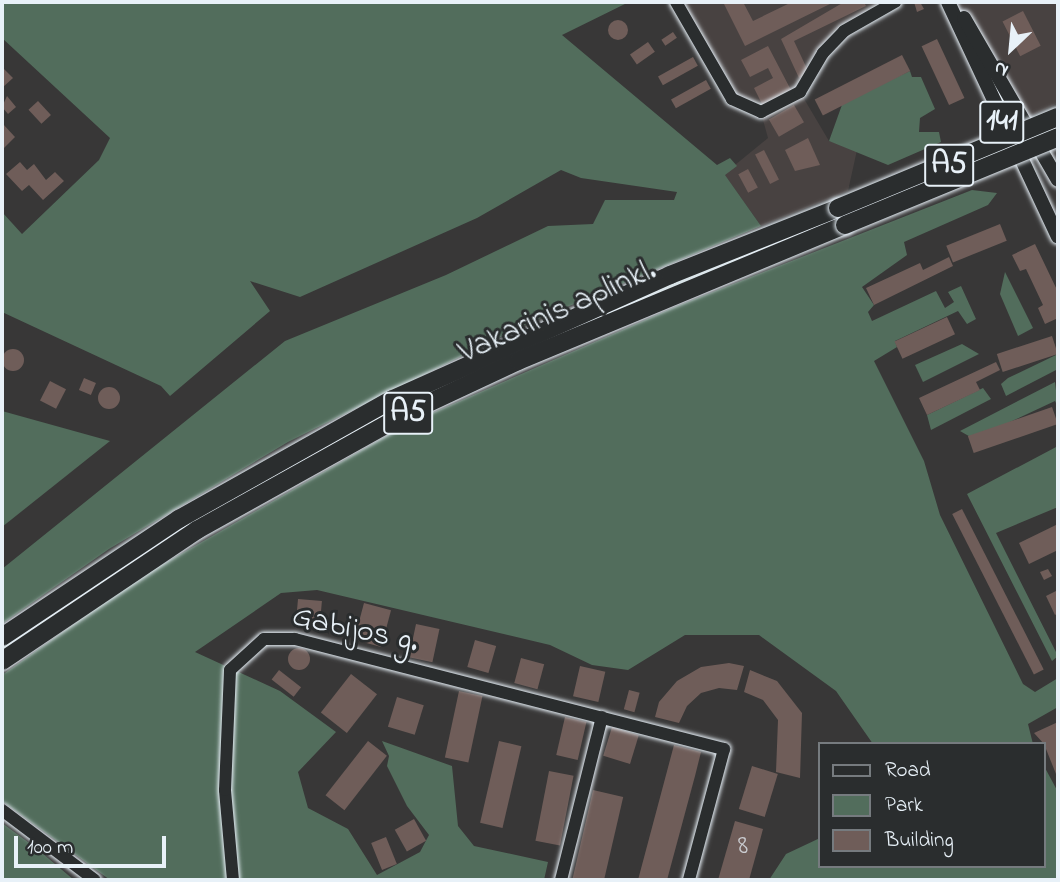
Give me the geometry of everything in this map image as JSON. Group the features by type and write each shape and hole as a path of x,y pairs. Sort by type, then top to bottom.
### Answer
{"highway":[{"name":"Vakarinis aplinkl.","path":"2,637 179,519 393,399 670,275 1058,117"},
{"name":"Vakarinis aplinkl.","path":"2,661 197,530 409,412 518,361 1058,137"}],"main road":[{"name":"141","path":"951,2 1058,180"},
{"name":"141","path":"951,2 1058,237"}],"street":[{"path":"676,2 732,99 761,113 800,92 823,53 844,31 895,2"},
{"name":"Gabijos g.","path":"233,880 225,790 230,670 264,639 295,639 724,749 689,880"},
{"path":"561,880 602,717"},
{"path":"2,810 95,880"}],"shaded area":[{"path":"676,2 895,2 844,31 800,92 829,141 857,150 848,191 761,226 724,174 768,138 761,113 743,107"},
{"path":"948,2 1058,2 1058,103 1005,128"}],"green space":[{"path":"2,2 629,2 562,35 717,165 730,158 737,166 725,175 761,226 531,322 288,442 109,549 2,624 2,569 285,341 446,275 548,226 593,224 605,200 674,200 677,192 581,178 561,170 477,218 300,297 250,281 270,311 170,396 161,386 2,312 2,212 22,234 99,160 110,138 2,38"},
{"path":"910,71 912,77 921,77 935,109 920,118 919,132 939,132 941,142 888,165 829,141 843,102"},
{"path":"972,190 997,193 988,205 904,242 907,255 862,287 874,305 868,312 872,321 936,291 945,308 954,302 948,292 961,286 976,319 967,324 958,311 895,341 897,347 874,361 924,461 940,515 1023,684 1035,692 1058,678 1058,707 1028,724 1032,742 872,742 836,691 759,635 685,635 628,670 592,665 550,645 317,590 281,593 195,652 280,691 336,732 298,772 308,808 348,829 377,875 420,852 429,835 407,806 387,766 389,756 382,741 452,766 458,826 474,846 548,862 544,880 110,880 2,801 2,675 139,578 407,424 677,306"},
{"path":"783,238 785,243 585,324 374,422 130,563 2,652 2,647 60,605 212,507 371,419 583,320"},
{"path":"1005,272 1033,328 1018,336 1000,294"},
{"path":"962,344 979,354 923,382 915,365"},
{"path":"1058,354 1058,369 1006,396 1001,384 1008,378"},
{"path":"1055,382 1058,407 1055,401 974,439 960,431"},
{"path":"983,388 991,399 931,430 927,415"},
{"path":"2,411 110,441 2,527"},
{"path":"1058,446 1058,507 996,533 1058,656 1052,661 967,494"},
{"path":"1046,770 1058,792 1058,880 769,880 786,854 818,839 818,868 1046,868"},
{"path":"2,823 36,848 74,880 2,880"}],"building":[{"path":"723,2 743,2 753,21 792,2 834,2 745,46"},
{"path":"844,2 864,2 866,6 794,41 809,73 799,78 781,39"},
{"path":"914,2 920,2 924,9 917,12"},
{"path":"1023,11 1041,46 1020,56 1003,21"},
{"path":"618,20 625,23 628,30 625,37 618,40 611,37 608,30 611,23"},
{"path":"673,32 677,38 665,46 661,40"},
{"path":"937,39 964,98 949,105 922,46"},
{"path":"648,42 655,52 637,64 630,55"},
{"path":"768,46 792,92 763,106 754,88 773,78 768,68 750,77 741,60"},
{"path":"902,55 910,71 823,116 815,99"},
{"path":"693,57 698,66 663,85 658,76"},
{"path":"2,67 13,78 2,88"},
{"path":"706,80 711,89 676,108 671,99"},
{"path":"7,96 16,107 8,114 2,107"},
{"path":"38,101 51,115 41,124 28,110"},
{"path":"794,105 804,122 779,137 769,120"},
{"path":"3,124 15,137 2,150 2,126"},
{"path":"808,138 820,165 795,171 785,150"},
{"path":"764,150 779,179 770,184 755,155"},
{"path":"20,162 27,170 34,164 46,180 55,172 64,181 43,200 29,185 22,191 6,174"},
{"path":"748,169 758,188 748,193 738,174"},
{"path":"1000,224 1007,241 953,262 946,246"},
{"path":"1035,244 1058,292 1058,318 1045,324 1038,308 1043,305 1026,269 1020,271 1012,255"},
{"path":"949,257 953,266 874,305 866,288 920,263 923,270"},
{"path":"947,317 955,334 902,359 894,342"},
{"path":"1052,336 1058,354 1003,372 997,354"},
{"path":"13,349 21,352 24,360 21,368 13,371 5,368 2,360 5,352"},
{"path":"996,362 1000,370 976,382 980,390 927,415 919,398"},
{"path":"84,378 96,383 91,395 79,390"},
{"path":"50,381 66,389 56,409 40,401"},
{"path":"109,387 119,394 120,398 113,408 109,409 99,402 98,398 105,388"},
{"path":"1052,407 1058,424 974,453 968,436"},
{"path":"962,509 1044,669 1034,674 952,514"},
{"path":"1058,524 1058,550 1029,564 1019,543"},
{"path":"1048,569 1052,576 1044,580 1040,572"},
{"path":"1058,590 1058,613 1055,615 1046,596"},
{"path":"298,599 322,601 319,630 295,628"},
{"path":"364,603 391,610 381,647 354,640"},
{"path":"416,624 439,629 432,662 409,657"},
{"path":"475,640 496,646 488,673 467,667"},
{"path":"299,648 307,651 310,659 307,667 299,670 291,667 288,659 291,651"},
{"path":"521,658 544,664 537,689 514,683"},
{"path":"729,663 744,666 737,690 719,688 701,693 687,706 679,723 655,717 659,702 677,681 701,667"},
{"path":"580,666 605,672 598,702 573,696"},
{"path":"279,670 301,687 294,697 272,679"},
{"path":"750,670 777,681 802,713 800,778 776,772 778,720 763,700 744,692"},
{"path":"351,674 377,694 347,733 321,713"},
{"path":"629,690 640,693 634,712 624,709"},
{"path":"459,691 482,696 468,763 445,758"},
{"path":"397,697 424,705 415,735 388,727"},
{"path":"565,717 586,722 578,760 556,755"},
{"path":"1058,722 1058,779 1046,749 1046,742 1042,742 1034,733"},
{"path":"612,727 639,735 630,764 603,756"},
{"path":"368,741 387,756 344,810 326,795"},
{"path":"499,741 521,746 503,828 480,823"},
{"path":"674,745 701,752 695,776 667,880 638,880"},
{"path":"752,766 778,774 765,817 739,809"},
{"path":"549,771 574,776 560,845 535,841"},
{"path":"593,790 623,797 604,880 572,880"},
{"path":"414,819 426,841 407,852 395,830"},
{"path":"735,821 763,829 749,880 718,880"},
{"path":"386,837 397,864 382,870 371,843"}]}
